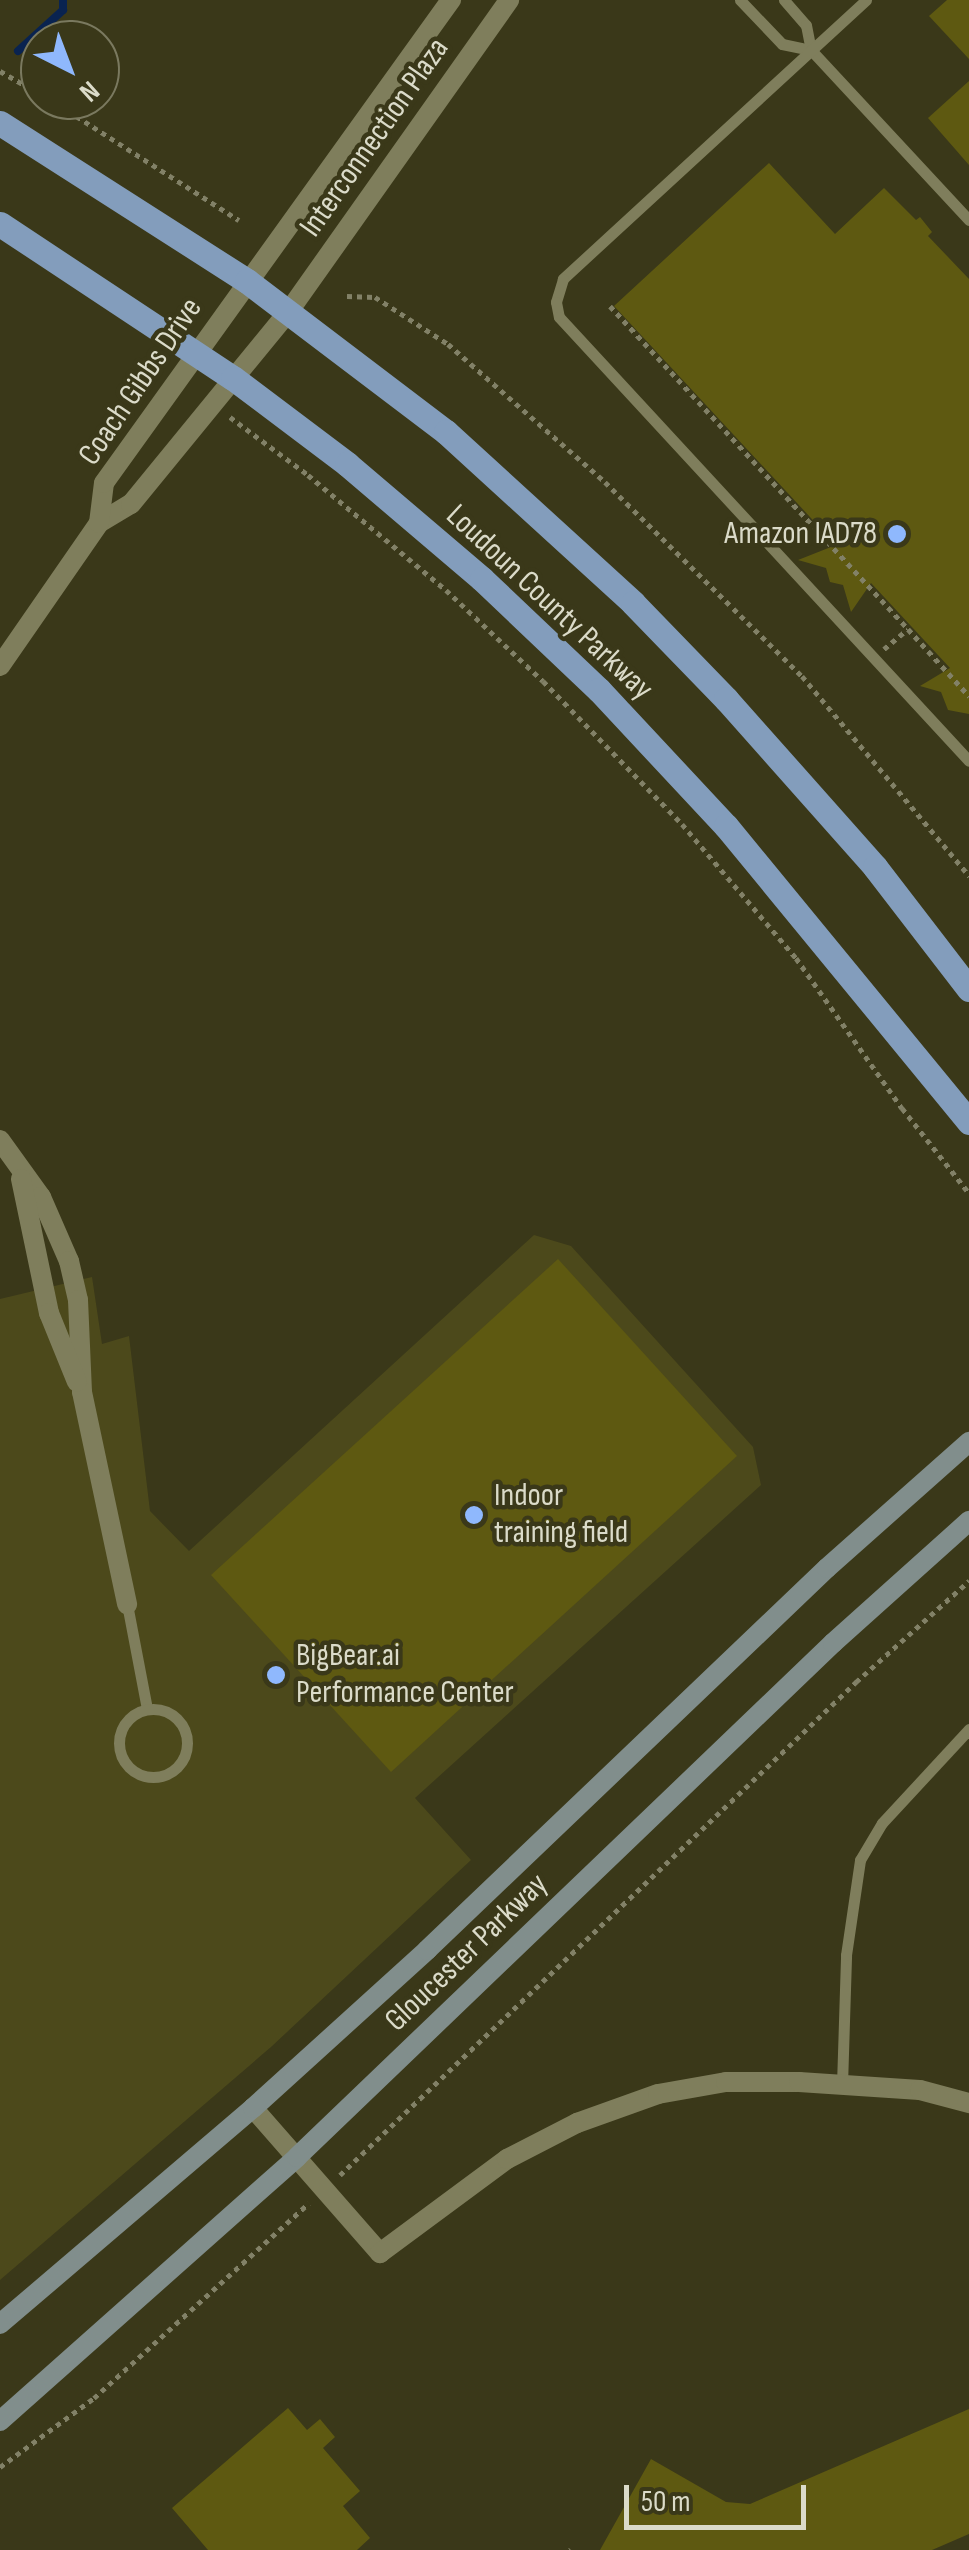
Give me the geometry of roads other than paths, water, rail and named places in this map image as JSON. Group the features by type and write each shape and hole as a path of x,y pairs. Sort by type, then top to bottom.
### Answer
{"main road":[{"name":"Loudoun County Parkway","path":"0,123 247,281 446,432 633,603 808,788 969,990"},
{"name":"Loudoun County Parkway","path":"0,224 233,378 347,464 468,567 598,690 786,894 969,1122"},
{"name":"Gloucester Parkway","path":"0,2324 252,2108 426,1950 828,1568 969,1442"},
{"name":"Gloucester Parkway","path":"0,2421 297,2157 833,1643 969,1522"}],"street":[{"name":"Interconnection Plaza","path":"247,281 450,0"},
{"name":"Interconnection Plaza","path":"290,311 509,0"},
{"name":"Coach Gibbs Drive","path":"99,523 104,483 247,281"},
{"name":"Coach Gibbs Drive","path":"0,666 99,523 131,504 290,311"},
{"path":"0,1140 41,1198 69,1260 78,1300 82,1392 127,1604"},
{"path":"17,1163 50,1313 82,1392"},
{"path":"252,2108 380,2253 507,2158 577,2124 642,2100 726,2082 920,2090 969,2103"}],"lane":[{"path":"740,0 782,44 812,50"},
{"path":"784,0 806,25 812,50 969,220"},
{"path":"866,0 563,279 556,302 560,316 969,760"},
{"path":"127,1604 147,1709"},
{"path":"147,1709 171,1713 186,1732 184,1758 164,1776 134,1773 118,1748 125,1722 147,1709"},
{"path":"842,2085 846,1956 860,1860 882,1824 969,1729"}],"waterway":[{"path":"18,51 63,10 63,0"}],"place":[{"name":"Amazon IAD78","path":"897,534"},
{"name":"Indoor training field","path":"474,1515"},
{"name":"BigBear.ai Performance Center","path":"276,1675"}]}
